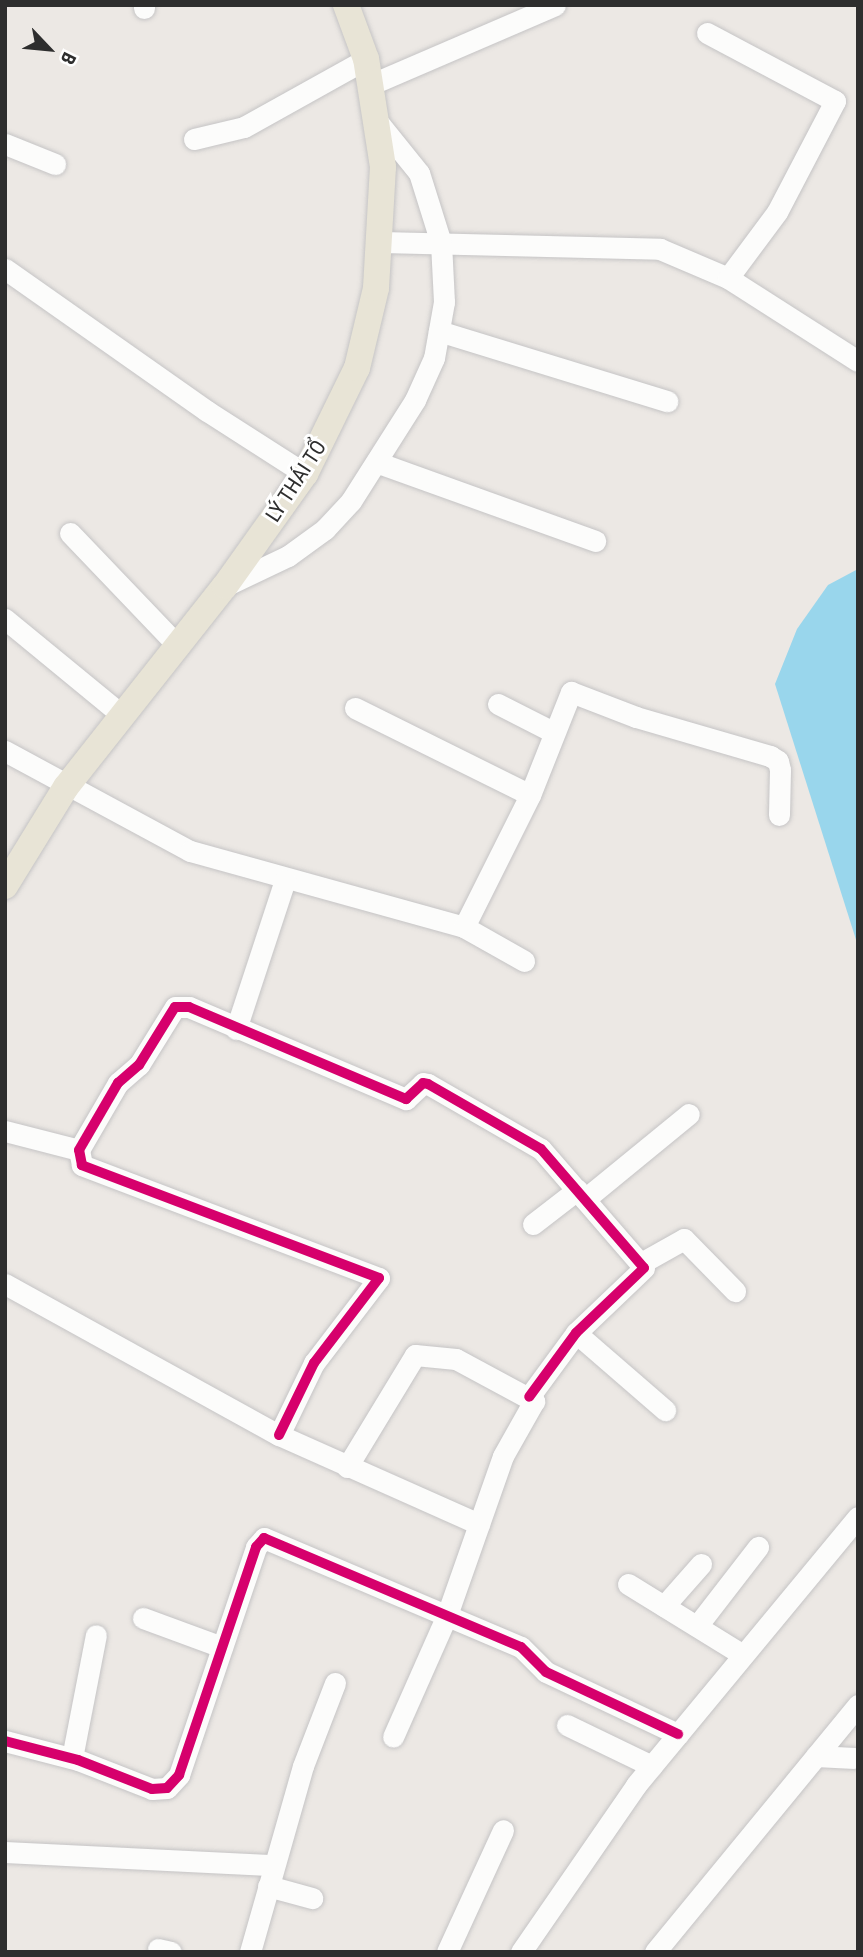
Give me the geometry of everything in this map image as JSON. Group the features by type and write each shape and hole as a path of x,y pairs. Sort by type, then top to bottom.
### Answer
{"main road":[{"name":"LÝ THÁI TỔ","path":"5,886 66,787 225,586 306,474 357,368 376,288 381,242 383,167 369,71 346,5"}],"street":[{"path":"194,139 244,127 369,71 555,5"},
{"path":"707,33 835,101 777,212 728,278"},
{"path":"225,586 288,556 325,529 351,501 415,400 434,358 444,302 441,243 419,173 377,121"},
{"path":"5,144 55,164"},
{"path":"381,242 660,249 728,278 858,360"},
{"path":"5,269 207,411 306,474"},
{"path":"439,331 667,401"},
{"path":"376,461 595,541"},
{"path":"70,533 178,646"},
{"path":"5,619 123,716"},
{"path":"464,927 530,794 565,699 571,692 578,692 636,717 770,756 778,761 780,770 779,815"},
{"path":"498,704 553,732"},
{"path":"355,708 530,794"},
{"path":"5,751 66,787 190,851 285,880 464,927 524,961"},
{"path":"236,1029 285,880"},
{"path":"279,1435 314,1363 379,1278 86,1167 79,1160 79,1150 118,1083 139,1065 175,1007 189,1007 406,1099 423,1083 428,1084 535,1144 643,1262"},
{"path":"533,1224 581,1194 689,1114"},
{"path":"5,1131 79,1150"},
{"path":"529,1397 576,1333 640,1274 643,1262 684,1239 735,1291"},
{"path":"5,1284 279,1435 479,1524"},
{"path":"576,1333 665,1410"},
{"path":"347,1467 415,1355 456,1359 529,1397 534,1406 503,1456 447,1615 393,1737"},
{"path":"521,1952 652,1766 858,1517"},
{"path":"5,1741 72,1758 152,1789 167,1788 179,1775 256,1547 264,1538 447,1615 678,1734"},
{"path":"697,1626 758,1547"},
{"path":"664,1606 701,1564"},
{"path":"628,1584 743,1655"},
{"path":"143,1618 222,1647"},
{"path":"72,1758 96,1635"},
{"path":"250,1952 303,1766 335,1683"},
{"path":"655,1952 858,1705"},
{"path":"567,1726 652,1766"},
{"path":"816,1756 854,1758"},
{"path":"447,1952 503,1830"},
{"path":"5,1852 274,1865"},
{"path":"268,1886 312,1898"}],"water":[{"path":"858,569 858,946 775,684 797,629 828,585"}],"cycle path":[{"path":"279,1435 314,1363 379,1278 82,1165 79,1150 118,1083 139,1065 175,1007 189,1007 406,1099 423,1083 428,1084 541,1149 644,1268 576,1333 529,1397"},
{"path":"5,1741 78,1760 152,1789 167,1788 179,1775 256,1547 264,1538 521,1647 546,1672 678,1734"}]}
